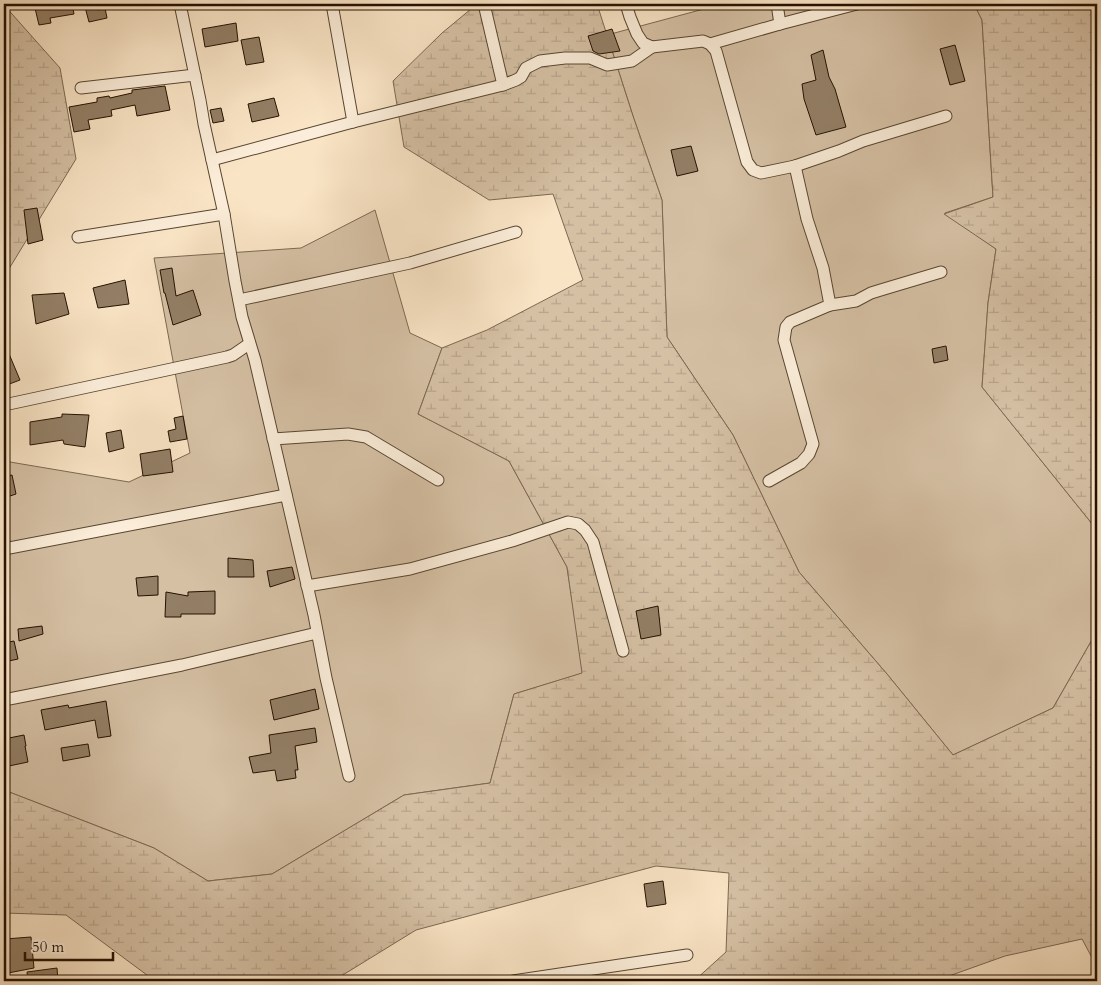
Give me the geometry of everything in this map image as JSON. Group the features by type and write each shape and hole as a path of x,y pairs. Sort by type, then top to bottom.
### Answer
{"street":[{"path":"180,4 224,214 242,317 255,360 349,776"},
{"path":"332,4 353,122"},
{"path":"484,4 503,85"},
{"path":"626,4 637,34 643,43 652,47"},
{"path":"776,4 780,24"},
{"path":"710,44 857,4"},
{"path":"212,160 353,122 503,85 516,80 526,68 540,61 590,58 607,65 632,61 652,47 703,41 710,44 716,51 747,162 753,170 760,173 795,166 863,141 946,116"},
{"path":"81,88 195,75"},
{"path":"795,166 807,219 823,268 830,304"},
{"path":"78,238 224,214"},
{"path":"239,300 410,263 516,232"},
{"path":"769,481 801,463 809,454 813,444 784,340 786,327 790,322 830,304 856,301 884,288 941,272"},
{"path":"4,405 227,357 234,355 250,344"},
{"path":"273,439 348,434 366,437 438,480"},
{"path":"4,548 286,495"},
{"path":"307,586 410,569 512,541 568,522 578,524 585,530 593,542 623,651"},
{"path":"4,700 182,666 317,633"},
{"path":"513,981 687,955"}],"green space":[{"path":"477,4 597,4 662,200 667,337 733,435 799,572 887,674 953,755 1053,708 1097,631 1097,967 1082,939 1005,956 935,981 694,981 726,952 729,873 656,866 416,930 333,981 155,981 66,915 4,913 4,790 154,848 208,881 272,874 404,795 490,783 514,694 582,673 567,567 509,461 418,414 442,348 487,330 583,280 553,194 489,200 404,147 393,81 442,33"},
{"path":"714,4 974,4 982,20 993,197 945,213 996,249 988,303 982,387 1093,525 1097,552 1097,631 1053,708 953,755 887,674 799,572 733,435 667,337 662,200 607,35 715,6"},
{"path":"974,4 1097,4 1097,552 1093,525 982,387 988,303 996,249 944,214 993,197 982,20"},
{"path":"4,5 60,68 76,159 4,277"},
{"path":"375,210 410,333 442,348 418,414 509,461 567,567 583,673 514,694 490,783 404,795 272,874 208,881 154,848 4,790 4,461 129,482 190,453 154,258 301,248"}],"building":[{"path":"34,4 46,4 47,6 72,4 74,14 50,18 51,23 39,25"},
{"path":"97,4 98,10 105,8 107,18 89,22 85,7"},
{"path":"236,23 238,41 205,47 202,29"},
{"path":"612,29 620,51 599,54 593,51 588,36"},
{"path":"259,37 264,62 246,65 241,40"},
{"path":"955,45 965,81 950,85 940,49"},
{"path":"823,50 829,77 835,89 846,127 816,135 804,99 802,84 816,80 811,55"},
{"path":"165,86 170,110 137,116 135,105 111,110 112,116 88,120 90,129 74,132 69,107 97,102 97,98 109,96 110,98 132,93 132,90"},
{"path":"274,98 279,116 252,122 248,104"},
{"path":"221,108 224,121 213,123 210,110"},
{"path":"691,146 698,171 677,176 671,150"},
{"path":"37,208 43,240 28,244 24,210"},
{"path":"172,268 176,296 193,290 201,315 173,325 160,270"},
{"path":"125,280 129,304 98,308 93,288"},
{"path":"64,293 69,314 36,324 32,295"},
{"path":"4,342 20,380 4,386"},
{"path":"946,346 948,360 934,363 932,349"},
{"path":"62,414 89,415 85,447 64,444 63,440 30,445 30,422 62,417"},
{"path":"183,416 187,439 170,442 168,431 176,429 174,418"},
{"path":"121,430 124,448 109,452 106,433"},
{"path":"170,449 173,472 143,476 140,454"},
{"path":"12,475 16,494 4,498 4,477"},
{"path":"228,558 253,560 254,577 228,577"},
{"path":"292,567 295,579 270,587 267,571"},
{"path":"158,576 158,595 138,596 136,578"},
{"path":"215,591 215,614 181,614 181,617 165,617 166,592 188,596 188,592"},
{"path":"658,606 661,635 641,639 636,611"},
{"path":"42,626 43,634 19,641 18,629"},
{"path":"14,641 18,659 4,662 4,643"},
{"path":"315,689 319,709 274,720 270,700"},
{"path":"106,701 111,736 98,738 95,720 45,730 41,710 68,705 69,708"},
{"path":"315,728 317,742 295,746 298,770 295,770 296,778 277,781 275,770 253,773 249,757 271,753 269,735"},
{"path":"24,735 28,762 4,767 4,739"},
{"path":"88,744 90,756 63,761 61,748"},
{"path":"663,881 666,904 647,907 644,884"},
{"path":"31,937 34,968 8,973 5,959 7,959 5,939"},
{"path":"57,968 58,981 28,981 27,972"}]}
